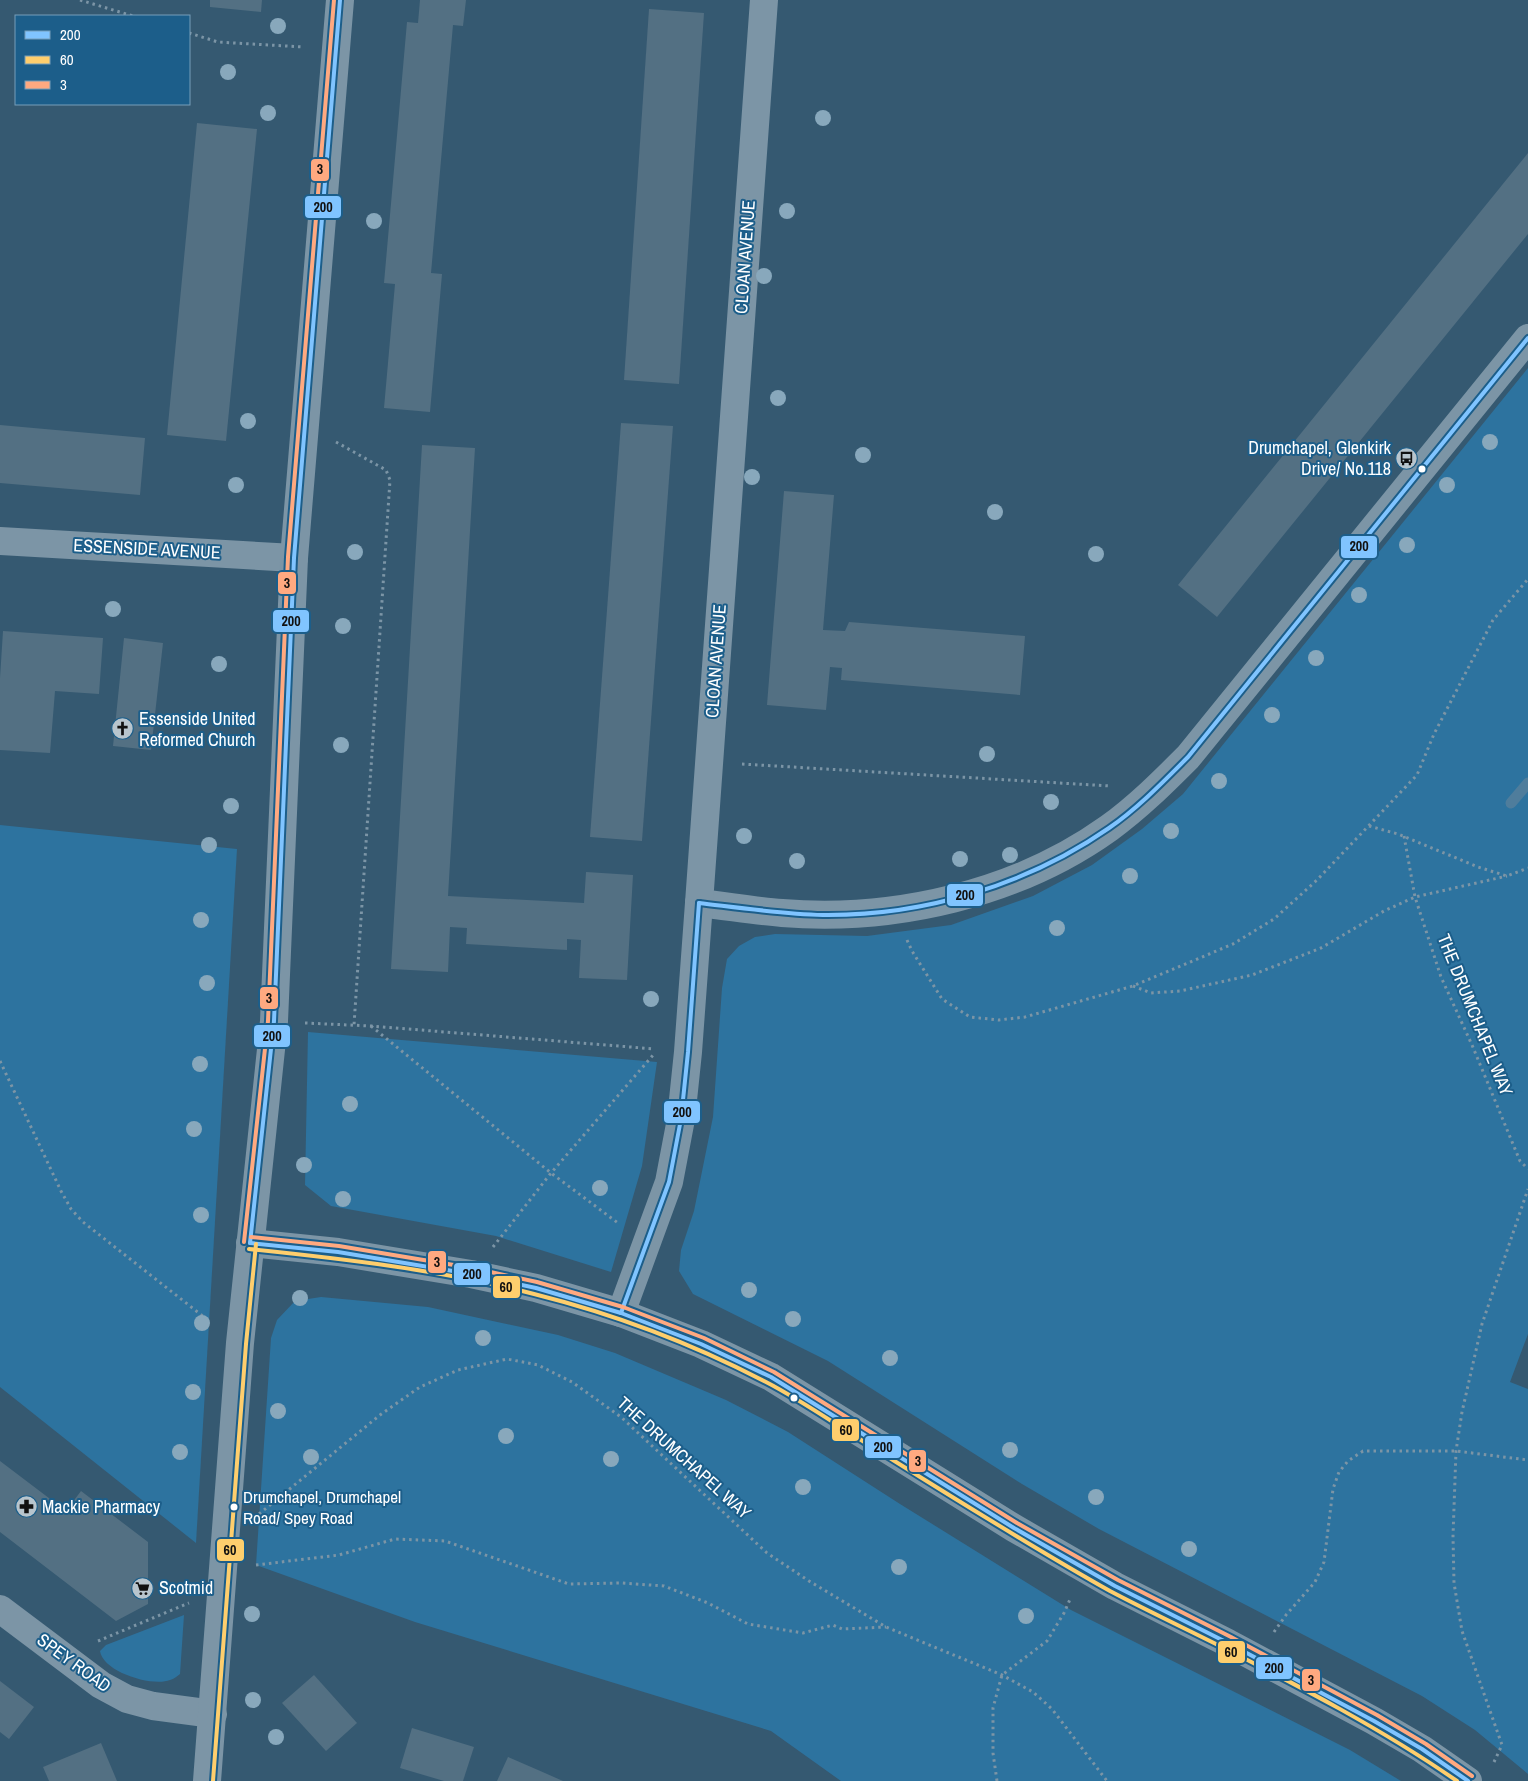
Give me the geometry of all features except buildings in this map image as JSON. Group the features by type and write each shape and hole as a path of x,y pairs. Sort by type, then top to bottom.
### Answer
{"street":[{"path":"207,1781 240,1343 274,1021 294,558 340,0"},
{"name":"CLOAN AVENUE","path":"621,1313 669,1182 681,1119 700,903 764,0"},
{"path":"700,903 783,913 846,914 894,910 965,897 1019,877 1068,854 1109,828 1156,789 1188,757 1528,338"},
{"name":"ESSENSIDE AVENUE","path":"0,541 294,558"},
{"path":"250,1244 338,1252 471,1274 536,1288 621,1313 701,1344 771,1377 1014,1528 1115,1586 1257,1658 1414,1744 1468,1781"},
{"name":"SPEY ROAD","path":"0,1609 101,1685 127,1699 154,1706 213,1714"}],"path":[{"path":"80,0 130,15"},
{"path":"190,34 218,42 336,49"},
{"path":"306,425 386,470 390,480 354,1026"},
{"path":"894,910 912,951 942,999 970,1017 1000,1020 1025,1017 1133,986 1233,944 1274,919 1317,880 1417,776 1434,734 1493,620 1528,579"},
{"path":"709,762 1156,789"},
{"path":"1369,826 1404,836 1478,867 1507,876"},
{"name":"THE DRUMCHAPEL WAY","path":"1404,836 1415,898 1441,977 1472,1045 1520,1161 1528,1169"},
{"path":"1133,986 1151,993 1180,991 1252,975 1320,948 1384,911 1415,898 1507,876 1528,868"},
{"path":"274,1021 371,1026 657,1049 471,1274"},
{"path":"371,1026 552,1174 647,1245"},
{"path":"0,1061 71,1209 83,1222 201,1316 240,1343"},
{"path":"1492,1766 1502,1744 1462,1631 1454,1583 1453,1536 1456,1451 1462,1412 1482,1324 1528,1189"},
{"name":"THE DRUMCHAPEL WAY","path":"226,1538 266,1509 380,1415 420,1387 458,1370 507,1360 538,1365 572,1382 621,1417 767,1553 809,1582 886,1627 1002,1675 1034,1692 1052,1709 1106,1781"},
{"path":"1257,1658 1286,1615 1315,1582 1324,1562 1333,1489 1339,1472 1348,1461 1363,1451 1456,1451 1528,1460"},
{"path":"63,1656 222,1579 339,1555 395,1539 445,1541 569,1584 622,1583 664,1586 708,1603 748,1624 803,1633 833,1626 842,1629 886,1627"},
{"path":"998,1781 993,1753 993,1708 1002,1675 1048,1641 1064,1613 1084,1567"}],"shaded area":[{"path":"1528,368 1528,1334 1510,1382 1528,1389 1528,1774 1475,1730 1422,1696 1099,1529 1022,1484 828,1361 693,1294 679,1271 681,1250 694,1211 713,1117 722,988 727,959 739,946 755,937 775,934 867,936 951,925 1033,896 1092,865 1142,829 1183,794"},
{"path":"0,825 237,849 196,1543 0,1387"},
{"path":"308,1032 657,1062 642,1166 611,1272 496,1236 331,1206 305,1185"},
{"path":"321,1297 428,1307 558,1335 615,1353 726,1400 788,1432 1071,1610 1350,1750 1401,1781 841,1781 771,1731 415,1622 256,1565 271,1338 277,1320 295,1301"},
{"path":"184,1615 180,1674 173,1679 162,1682 129,1676 103,1659 100,1651 106,1645"}],"waterway":[{"path":"1511,803 1528,783"}],"transit line":[{"name":"3","path":"244,1242 268,1021 288,557 334,0"},
{"name":"200","path":"250,1243 274,1021 294,558 340,0"},
{"name":"200","path":"699,903 823,915 899,910 936,903 1009,881 1044,866 1109,828 1140,803 1188,757 1528,338"},
{"name":"200","path":"621,1313 669,1182 681,1119 699,903"},
{"name":"3","path":"251,1237 339,1246 472,1268 537,1282 623,1307 704,1338 774,1372 1017,1523 1118,1580 1231,1637 1377,1715 1426,1744 1472,1776"},
{"name":"200","path":"250,1243 338,1252 471,1274 536,1288 621,1313 701,1344 771,1377 1014,1528 1115,1586 1228,1643 1374,1721 1422,1749 1468,1781"},
{"name":"60","path":"213,1781 246,1344 256,1244"},
{"name":"60","path":"249,1249 393,1266 464,1278 534,1294 594,1311 653,1331 710,1355 792,1396 1079,1574 1309,1692 1429,1762 1457,1781"}],"place":[{"name":"Drumchapel, Glenkirk Drive/ No.118","path":"1407,458"},
{"name":"Essenside United Reformed Church","path":"123,729"},
{"name":"Mackie Pharmacy","path":"26,1507"},
{"name":"Drumchapel, Drumchapel Road/ Spey Road","path":"234,1507"},
{"name":"Scotmid","path":"143,1588"}]}
